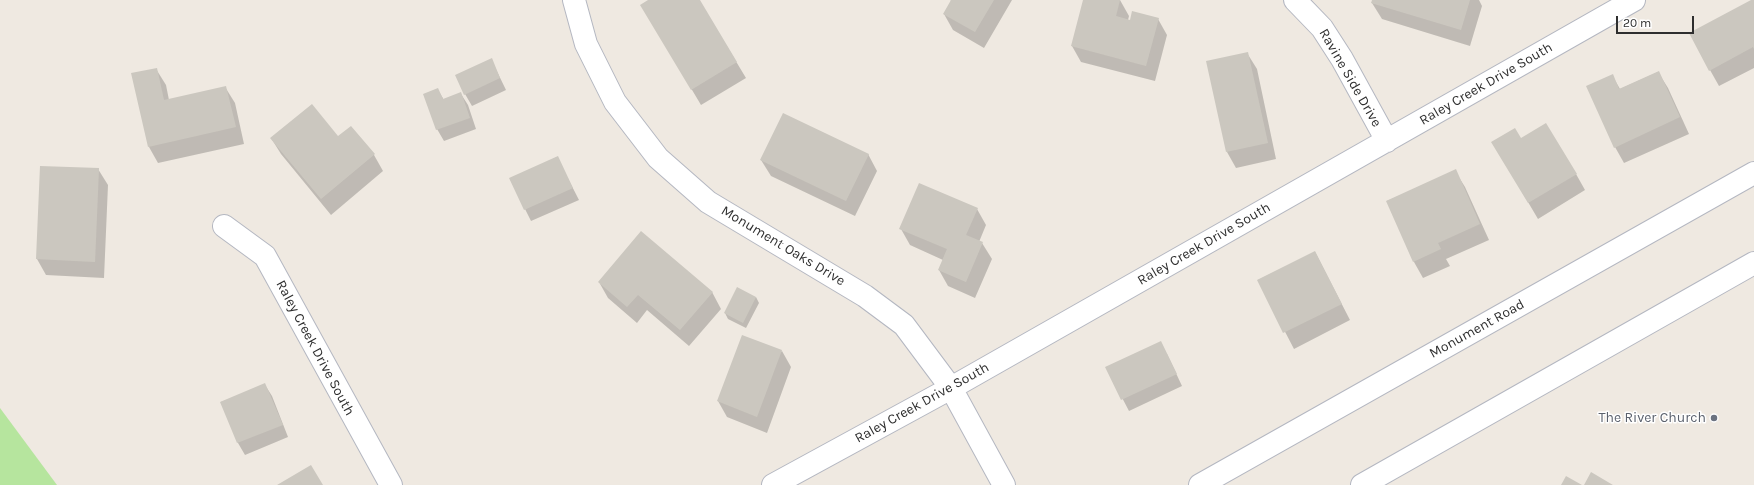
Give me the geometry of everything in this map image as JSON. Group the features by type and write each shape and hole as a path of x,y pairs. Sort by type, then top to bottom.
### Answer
{"street":[{"name":"Monument Oaks Drive","path":"574,0 586,44 615,102 658,158 708,202 865,296 904,325 951,388 1004,485"},
{"name":"Ravine Side Drive","path":"1295,0 1322,28 1342,59 1387,141"},
{"name":"Raley Creek Drive South","path":"773,485 951,388 1634,0"},
{"name":"Monument Road","path":"1200,485 1754,173"},
{"name":"Raley Creek Drive South","path":"224,226 265,256 391,485"},
{"path":"1362,485 1754,263"}],"green space":[{"path":"0,408 57,485 0,485"}],"building":[{"path":"648,0 700,0 737,62 691,90 640,5"},
{"path":"951,0 994,0 975,32 943,14"},
{"path":"1083,0 1120,0 1116,16 1130,20 1132,11 1159,18 1146,66 1071,46"},
{"path":"1372,0 1470,0 1461,30 1371,3"},
{"path":"1751,0 1754,0 1754,49 1753,47 1709,71 1689,33"},
{"path":"1248,52 1268,143 1226,152 1206,61"},
{"path":"492,58 500,78 464,95 455,75"},
{"path":"157,68 164,100 226,86 236,127 148,147 131,73"},
{"path":"1659,71 1680,117 1614,148 1586,86 1613,74 1619,89"},
{"path":"438,88 443,99 461,92 470,118 436,130 423,94"},
{"path":"312,104 338,136 351,126 375,154 321,199 270,138"},
{"path":"783,113 869,154 846,201 760,160"},
{"path":"1546,123 1577,174 1528,203 1491,142 1515,128 1521,138"},
{"path":"558,156 573,188 524,210 509,178"},
{"path":"40,166 99,168 95,262 36,259"},
{"path":"1456,169 1480,224 1438,243 1441,249 1413,262 1386,201"},
{"path":"919,183 978,208 966,235 983,242 966,282 938,270 947,249 899,229"},
{"path":"641,231 713,292 680,330 638,295 627,307 598,282"},
{"path":"1315,251 1342,304 1283,333 1257,280"},
{"path":"737,287 756,297 743,323 724,313"},
{"path":"742,335 782,350 757,417 717,401"},
{"path":"1161,341 1177,374 1121,400 1105,367"},
{"path":"265,383 283,425 237,443 220,402"},
{"path":"311,465 323,485 277,485"},
{"path":"1591,472 1613,485 1584,485"},
{"path":"1566,476 1582,485 1561,485"}],"place":[{"name":"The River Church","path":"1714,418"}]}
